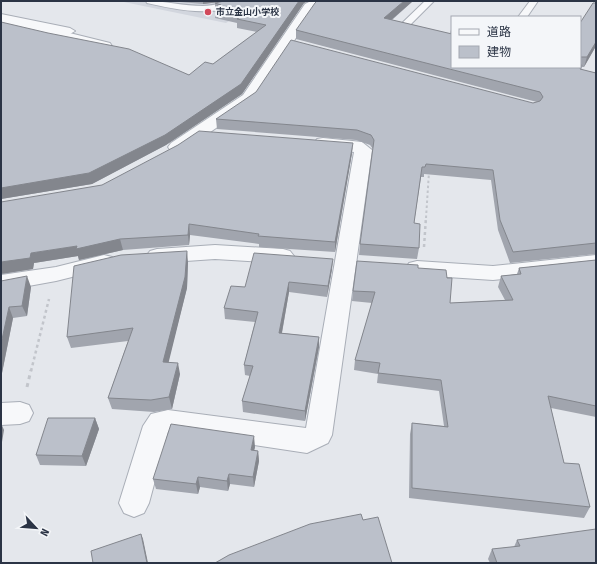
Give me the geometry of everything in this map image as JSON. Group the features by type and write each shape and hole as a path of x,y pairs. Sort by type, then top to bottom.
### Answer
{"street":[{"path":"166,153 197,134 249,98 294,44 309,7 320,1"},
{"path":"1,20 117,49"},
{"path":"197,134 227,136"},
{"path":"134,503 156,426 160,422 168,421 307,442 318,435 354,262 363,150 356,146 303,142"},
{"path":"1,283 56,274 131,257 215,252 300,258"},
{"path":"323,259 354,262"},
{"path":"399,267 493,273 596,262"}],"lane":[{"path":"150,1 194,9 226,5 233,1"},
{"path":"430,1 404,27 451,39"},
{"path":"523,16 534,1"},
{"path":"1,17 70,32"}],"path":[{"path":"422,269 429,164"},
{"path":"11,413 56,274"}],"shaded area":[{"name":"市立金山小学校","path":"119,1 261,1 226,23"}],"building":[{"path":"224,1 299,1 241,84 165,135 89,173 1,188 1,22 129,49 189,75 205,62 213,64 266,25 237,19 242,16 215,9 221,5 215,3"},
{"path":"317,1 404,1 384,18 451,34 451,68 580,68 596,73 596,243 513,252 500,220 493,170 426,164 425,167 422,167 414,223 420,224 419,248 360,244 374,140 371,135 357,130 216,119 256,92 291,40 533,103 540,101 543,97 540,92 296,30"},
{"path":"593,3 596,3 596,42 587,57 581,57 581,21"},
{"path":"199,131 353,143 335,242 258,236 259,234 189,224 188,235 120,239 76,249 77,246 31,253 30,258 1,262 1,202 102,185 178,145"},
{"path":"187,251 185,277 163,362 178,363 169,397 151,400 108,398 133,328 67,337 74,266 121,255"},
{"path":"254,253 333,259 328,286 289,282 279,333 319,337 305,411 242,401 253,366 244,365 258,312 224,308 231,286 245,287"},
{"path":"596,260 596,406 548,396 564,463 579,464 590,507 412,488 412,423 448,427 441,380 378,373 380,363 355,360 375,292 353,291 357,261 418,265 418,268 446,270 447,278 452,278 450,303 513,300 501,276 521,274 519,268"},
{"path":"27,276 22,306 9,307 1,344 1,281"},
{"path":"48,418 95,418 82,456 36,455"},
{"path":"171,424 254,436 251,450 258,451 253,477 229,474 227,481 198,477 196,484 153,479"},
{"path":"361,514 363,520 378,517 392,563 215,563 229,555 310,524"},
{"path":"596,529 596,563 497,563 492,549 520,546 517,540"},
{"path":"141,534 147,563 93,563 91,551"}],"place":[{"name":"市立金山小学校","path":"208,12"}]}
